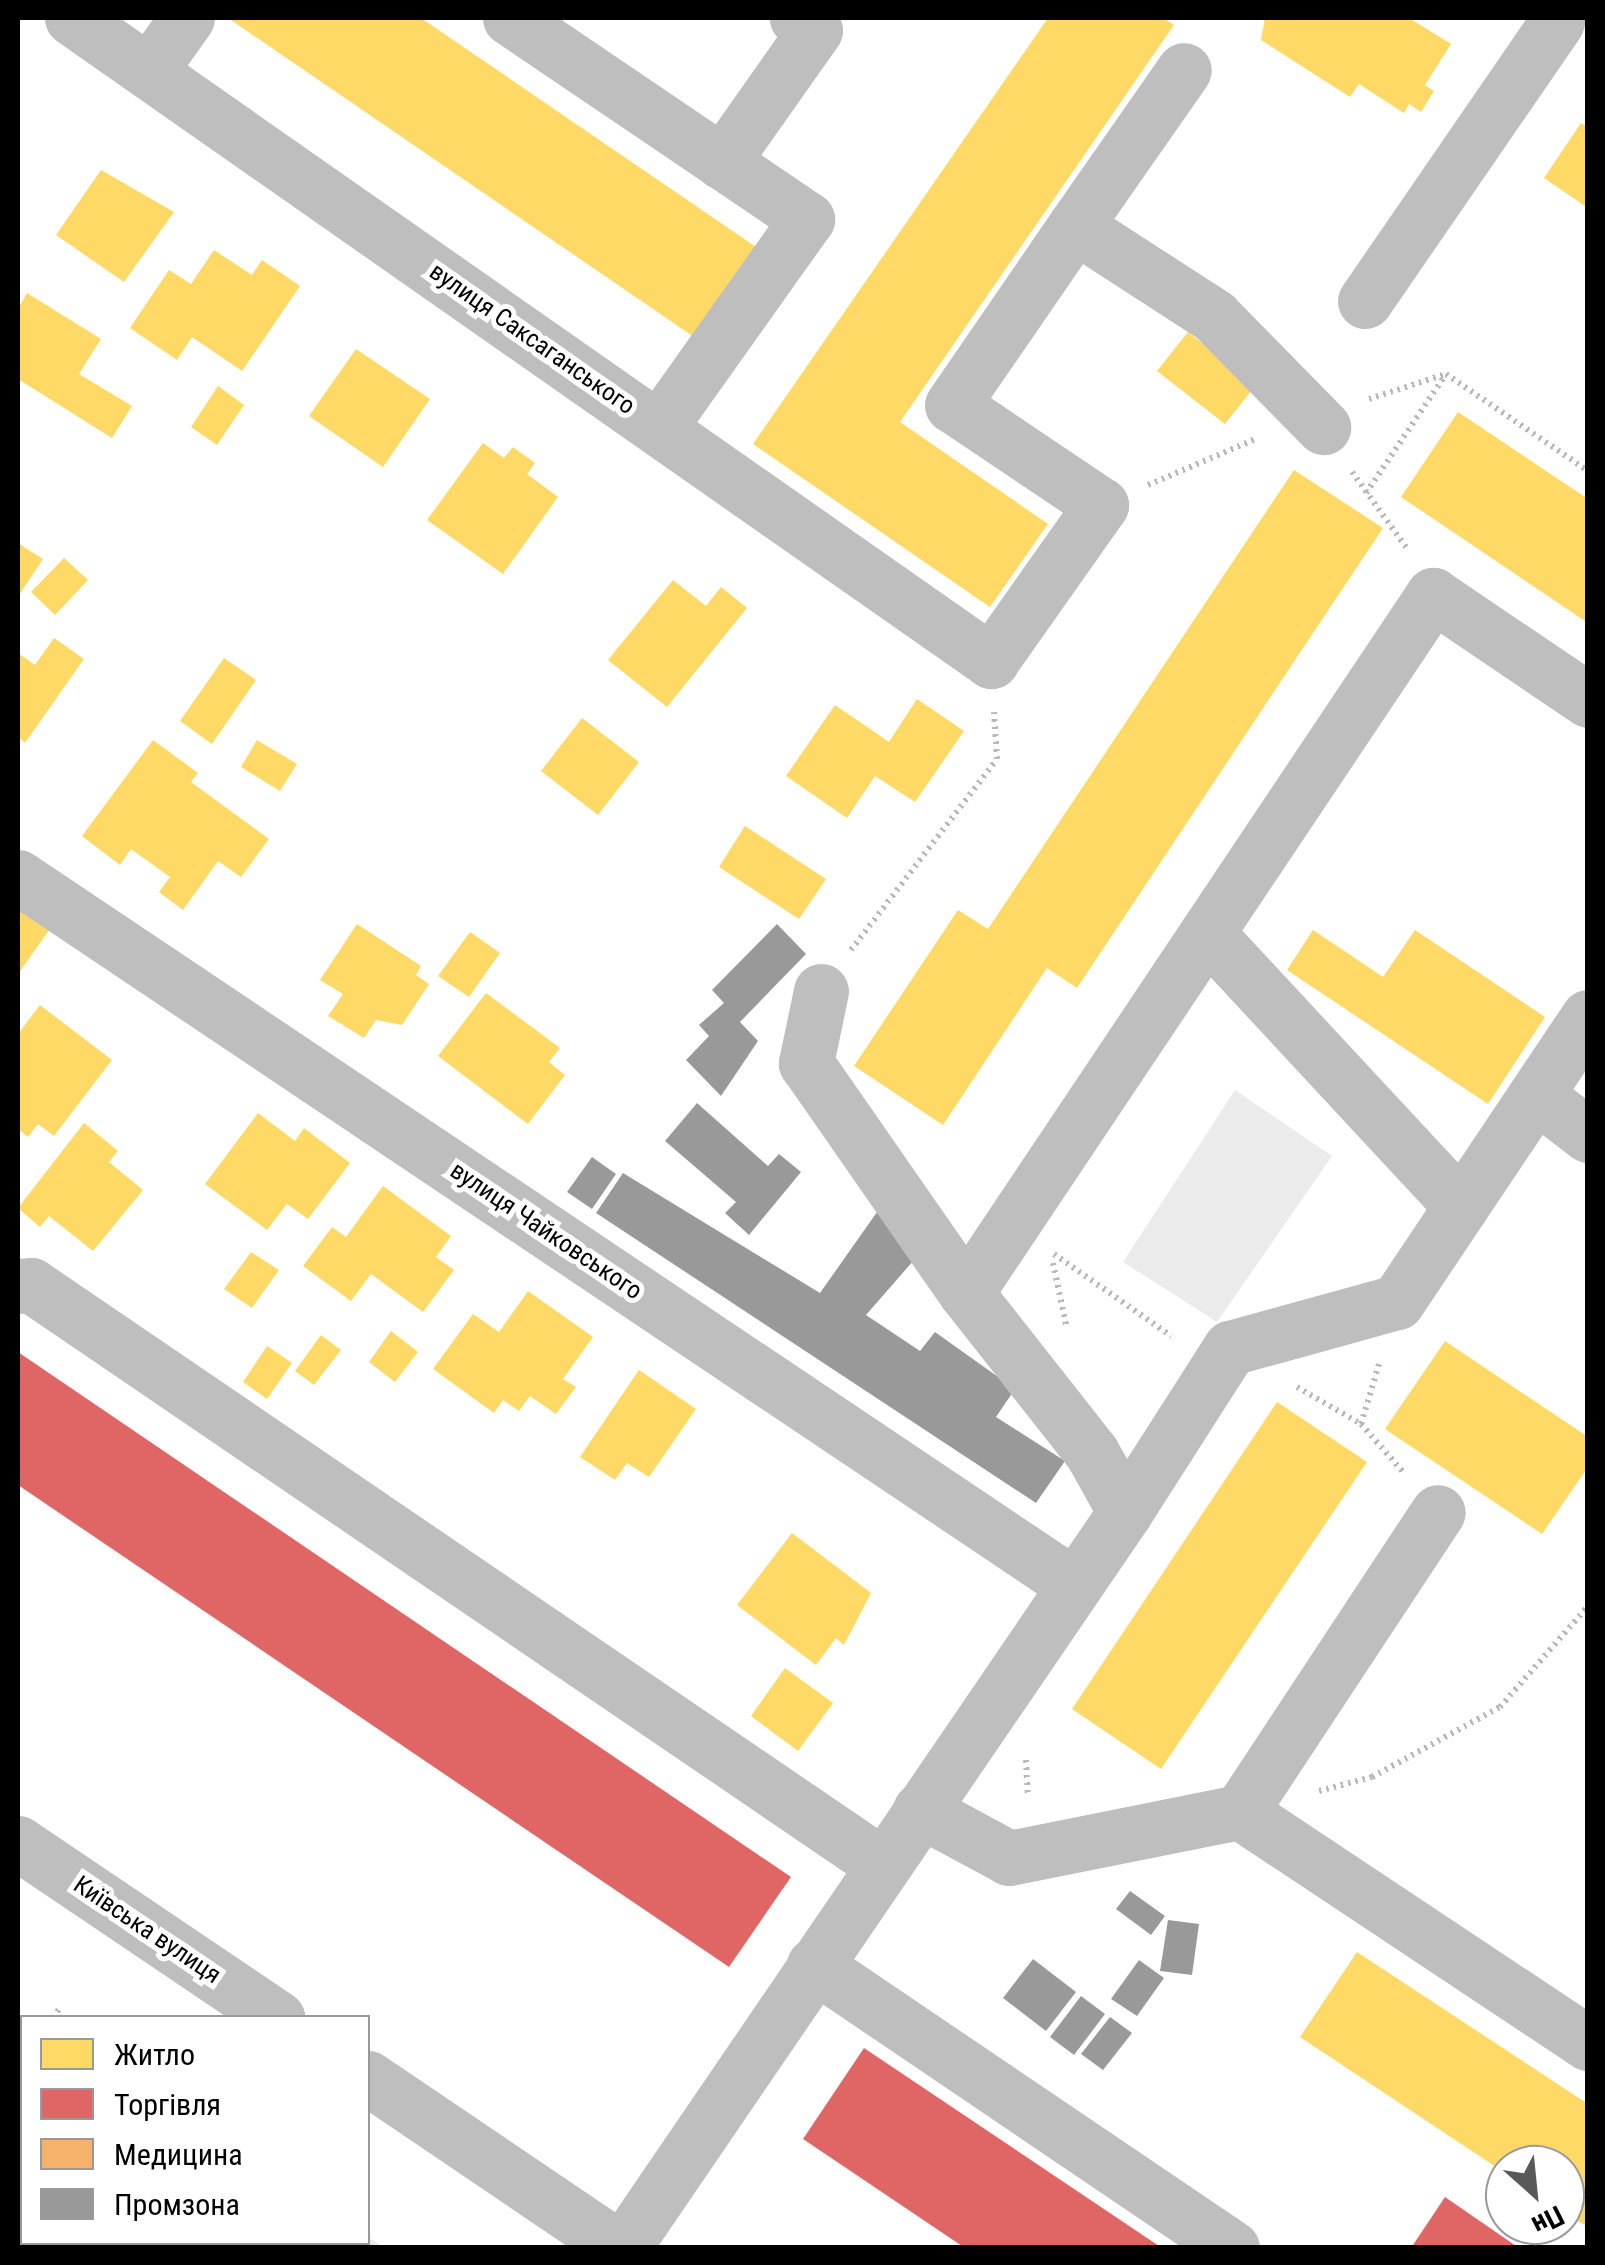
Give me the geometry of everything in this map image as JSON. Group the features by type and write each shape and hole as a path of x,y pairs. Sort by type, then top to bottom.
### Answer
{"street":[{"name":"вулиця Саксаганського","path":"72,18 991,661"},
{"path":"150,71 187,18"},
{"path":"510,18 807,219 659,428"},
{"path":"722,162 815,30 797,18"},
{"path":"1365,301 1565,27"},
{"path":"991,661 1101,505 952,405 1184,70"},
{"path":"1075,226 1214,316 1324,428"},
{"path":"966,1293 1432,595 1588,700"},
{"name":"вулиця Чайковського","path":"18,877 1074,1586"},
{"path":"1206,933 1462,1206"},
{"path":"820,991 806,1062 966,1293 1092,1453 1126,1512"},
{"path":"370,2079 601,2242 814,1965 1126,1512 1230,1348 1396,1302 1588,1017"},
{"path":"1536,1095 1588,1135"},
{"path":"18,1286 31,1285 883,1864"},
{"path":"1240,1812 1438,1512"},
{"path":"920,1810 1010,1858 1240,1812 1588,2043"},
{"name":"Київська вулиця","path":"18,1843 273,2015"},
{"path":"814,1965 1232,2248"}],"path":[{"path":"1366,493 1446,374"},
{"path":"1101,505 1253,439 1324,428 1380,392 1446,374 1588,471"},
{"path":"820,991 997,758 991,661"},
{"path":"1038,1186 1070,1344"},
{"path":"1051,1252 1218,1368"},
{"path":"1396,1302 1361,1424 1438,1512"},
{"path":"1240,1812 1372,1777 1446,1742 1500,1707 1588,1606"},
{"path":"55,2015 59,2009"}],"shaded area":[{"path":"1235,1090 1332,1156 1217,1322 1123,1262"},
{"path":"370,2238 384,2247 266,2245 370,2245"}],"building: Житло":[{"path":"228,18 421,18 756,247 694,337"},
{"path":"1048,18 1163,18 1174,25 900,422 1048,524 990,607 753,444"},
{"path":"1265,18 1409,18 1451,44 1425,85 1434,91 1421,112 1409,104 1404,113 1359,84 1350,97 1261,40"},
{"path":"1581,123 1588,127 1588,208 1544,178"},
{"path":"101,170 174,212 124,282 56,235"},
{"path":"214,250 252,275 262,260 300,286 242,371 192,337 177,360 130,328 169,270 191,284"},
{"path":"27,293 101,339 79,374 132,406 112,438 18,379 18,309"},
{"path":"1188,332 1256,385 1225,424 1157,371"},
{"path":"356,349 430,399 383,467 309,416"},
{"path":"218,386 244,405 217,445 191,427"},
{"path":"1458,412 1588,499 1588,623 1401,497"},
{"path":"483,443 504,458 513,447 535,463 527,474 558,497 503,574 427,520"},
{"path":"1294,470 1383,528 1077,988 1047,968 943,1125 854,1066 958,910 988,929"},
{"path":"18,543 43,559 18,597"},
{"path":"64,558 88,580 55,615 31,592"},
{"path":"673,580 706,606 721,587 747,608 667,707 608,660"},
{"path":"54,638 84,659 25,743 18,737 18,653 35,665"},
{"path":"224,658 256,680 212,744 180,721"},
{"path":"917,699 964,731 915,802 875,776 847,818 786,776 835,705 889,742"},
{"path":"582,718 639,762 598,815 541,771"},
{"path":"153,740 198,773 191,782 269,839 241,877 218,861 183,910 159,892 170,877 131,849 120,865 82,836"},
{"path":"257,740 297,764 280,791 241,767"},
{"path":"745,826 826,879 799,919 719,867"},
{"path":"18,906 50,929 18,974"},
{"path":"357,924 421,966 416,975 429,984 402,1025 376,1020 364,1038 328,1016 343,994 320,980"},
{"path":"1313,930 1383,977 1415,930 1545,1017 1488,1104 1287,970"},
{"path":"470,932 500,953 469,997 438,976"},
{"path":"486,993 560,1048 549,1062 565,1075 528,1124 438,1056"},
{"path":"40,1005 112,1060 54,1136 38,1124 28,1137 18,1129 18,1034"},
{"path":"258,1113 295,1141 304,1128 350,1163 308,1219 287,1204 267,1230 205,1184"},
{"path":"84,1123 118,1151 109,1162 143,1190 93,1251 49,1216 40,1227 18,1208"},
{"path":"383,1186 451,1236 436,1257 454,1270 423,1312 371,1274 351,1301 303,1266 332,1227 346,1237"},
{"path":"251,1252 279,1270 252,1308 224,1289"},
{"path":"528,1291 593,1337 563,1379 576,1387 556,1414 530,1396 519,1411 503,1400 494,1413 433,1369 473,1314 499,1332"},
{"path":"391,1331 418,1352 395,1382 369,1362"},
{"path":"321,1335 341,1350 314,1385 295,1371"},
{"path":"1445,1341 1588,1437 1588,1467 1542,1534 1385,1429"},
{"path":"267,1346 292,1363 267,1399 243,1382"},
{"path":"639,1370 696,1409 649,1477 627,1463 615,1480 580,1457"},
{"path":"1277,1402 1367,1462 1161,1769 1072,1709"},
{"path":"792,1533 871,1593 844,1645 836,1638 816,1665 737,1605"},
{"path":"785,1668 833,1703 798,1751 751,1716"},
{"path":"1357,1952 1588,2104 1588,2227 1585,2145 1485,2145 1485,2160 1300,2037"}],"building: Торгівля":[{"path":"18,1352 791,1877 729,1967 18,1485"},
{"path":"864,2048 1162,2248 965,2248 803,2139"},
{"path":"1445,2197 1485,2225 1485,2245 1519,2248 1411,2248"}],"building: Медицина":[{"path":"18,2222 20,2245 56,2248 18,2248"}],"building: Промзона":[{"path":"777,924 806,954 740,1022 758,1041 721,1096 686,1060 709,1036 699,1025 724,1003 712,990"},
{"path":"697,1103 768,1166 779,1154 801,1172 749,1235 725,1213 736,1202 665,1141"},
{"path":"592,1157 616,1174 592,1209 567,1192"},
{"path":"623,1173 820,1293 882,1205 928,1244 866,1315 920,1351 935,1332 1015,1389 996,1417 1065,1461 1036,1503 596,1213"},
{"path":"1130,1891 1165,1916 1151,1935 1116,1909"},
{"path":"1168,1920 1199,1924 1192,1975 1160,1971"},
{"path":"1033,1959 1076,1992 1046,2031 1003,1998"},
{"path":"1139,1960 1164,1978 1137,2016 1111,1999"},
{"path":"1081,1996 1105,2014 1074,2055 1050,2037"},
{"path":"1110,2017 1132,2033 1103,2070 1081,2054"}]}
